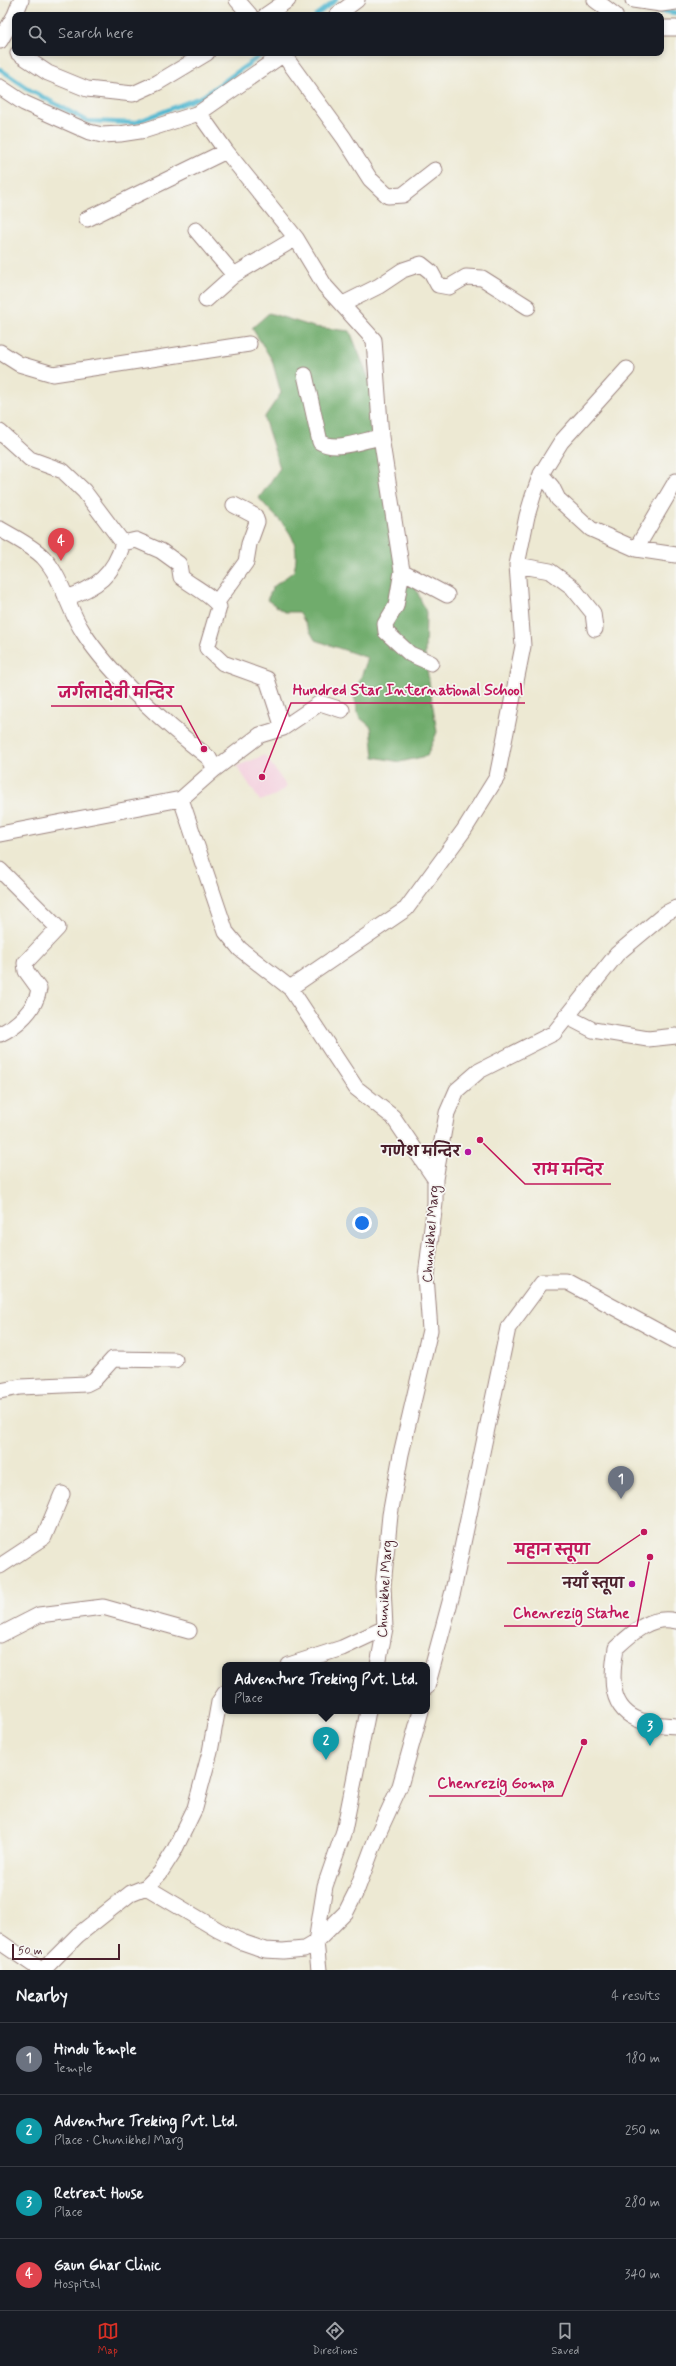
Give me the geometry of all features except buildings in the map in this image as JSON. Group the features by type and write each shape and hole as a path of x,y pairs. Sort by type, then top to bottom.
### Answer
{"street":[{"path":"16,12 21,0"},
{"path":"237,0 247,12"},
{"path":"270,12 288,0"},
{"path":"341,12 357,0"},
{"path":"595,0 611,12"},
{"path":"633,0 661,4 676,2"},
{"path":"12,20 0,41 12,49"},
{"path":"664,28 676,28"},
{"path":"22,56 48,73 87,89 133,94 157,84 203,56"},
{"path":"0,87 24,103 89,132 102,135 146,130 199,113 281,56"},
{"path":"285,56 344,138 370,179 388,196 403,195 435,170"},
{"path":"199,113 226,151 296,238 325,286 374,340 381,436 402,572 396,606 385,624 386,632 410,654 431,663"},
{"path":"87,219 226,151"},
{"path":"196,230 234,276"},
{"path":"206,300 234,276 296,238"},
{"path":"342,304 379,286 403,270 421,264 431,272 438,285 449,287 466,277 482,278 528,307"},
{"path":"0,352 19,364 53,374 249,344"},
{"path":"290,988 406,909 464,830 497,777 523,646 517,565 527,516 541,474 560,442 627,369"},
{"path":"305,375 320,442 326,446 336,446 381,436"},
{"path":"0,432 30,459 63,471 84,491 122,543"},
{"path":"541,474 552,486 558,499 591,528 636,549 676,555"},
{"path":"636,549 676,481"},
{"path":"217,602 246,562 249,544 257,522 254,516 234,505"},
{"path":"0,529 43,557 83,632 107,662 147,703 209,758 215,769"},
{"path":"122,543 136,540 161,551 179,564 181,577 193,587 217,602 219,606 207,648 223,663 267,678 283,728"},
{"path":"66,598 89,590 106,575 119,554 122,543"},
{"path":"517,565 550,571 572,587 593,613 596,629"},
{"path":"402,572 447,595"},
{"path":"0,834 182,799 215,769 260,735 283,728 320,703 342,710"},
{"path":"182,799 226,932 240,949 290,988 356,1088 393,1117 435,1179"},
{"path":"0,1034 20,1021 36,999 39,989 26,971 25,963 58,928 1,874"},
{"name":"Chunikhel Marg","path":"379,1662 385,1628 383,1586 390,1515 401,1454 430,1330 426,1276 435,1203 435,1179 447,1113 457,1090 479,1071 554,1033 566,1016 591,988 604,968 617,954 673,913"},
{"path":"566,1016 593,1030 648,1039 676,1036"},
{"path":"430,1676 453,1591 508,1328 542,1282 567,1282 676,1341"},
{"path":"0,1391 20,1387 86,1384 94,1380 113,1360 175,1360"},
{"path":"0,1566 44,1538 62,1494"},
{"path":"0,1635 39,1615 103,1607 189,1631"},
{"path":"676,1621 661,1618 641,1627 616,1648 612,1668 614,1697 628,1715 643,1722 676,1726"},
{"path":"298,1662 342,1648 385,1628"},
{"path":"0,1942 42,1970 78,1935 131,1893 146,1887 160,1873 174,1851 195,1808 210,1752 219,1702 222,1698"},
{"path":"319,1970 316,1942 325,1886 344,1831 367,1714"},
{"path":"146,1887 218,1930 242,1942 265,1950 283,1951 304,1949 316,1942 346,1912 356,1892 376,1836 400,1786 420,1714"}],"shaded area":[{"path":"265,755 287,787 276,795 260,801 237,766"}],"green space":[{"path":"269,313 314,327 350,331 382,412 402,556 426,612 425,656 437,732 427,756 400,762 374,757 371,727 359,717 354,696 368,658 315,640 299,612 285,612 267,600 273,587 294,571 296,558 295,547 288,530 259,498 280,468 264,418 281,393 272,360 252,328"}],"waterway":[{"path":"320,12 336,0"},
{"path":"658,11 676,13"},
{"path":"0,69 30,90 87,121 134,123 203,96 260,56"}],"place":[{"name":"Gaun Ghar Clinic","path":"61,561"},
{"name":"जर्गलादेवी मन्दिर","path":"204,749"},
{"name":"Hundred Star International School","path":"262,777"},
{"name":"राम मन्दिर","path":"480,1140"},
{"name":"गणेश मन्दिर","path":"468,1152"},
{"name":"Hindu Temple","path":"621,1499"},
{"name":"महान स्तूपा","path":"644,1532"},
{"name":"Chenrezig Statue","path":"650,1557"},
{"name":"नयाँ स्तूपा","path":"632,1584"},
{"name":"Chenrezig Gompa","path":"584,1742"},
{"name":"Retreat House","path":"650,1746"},
{"name":"Adventure Treking Pvt. Ltd.","path":"326,1760"}]}
